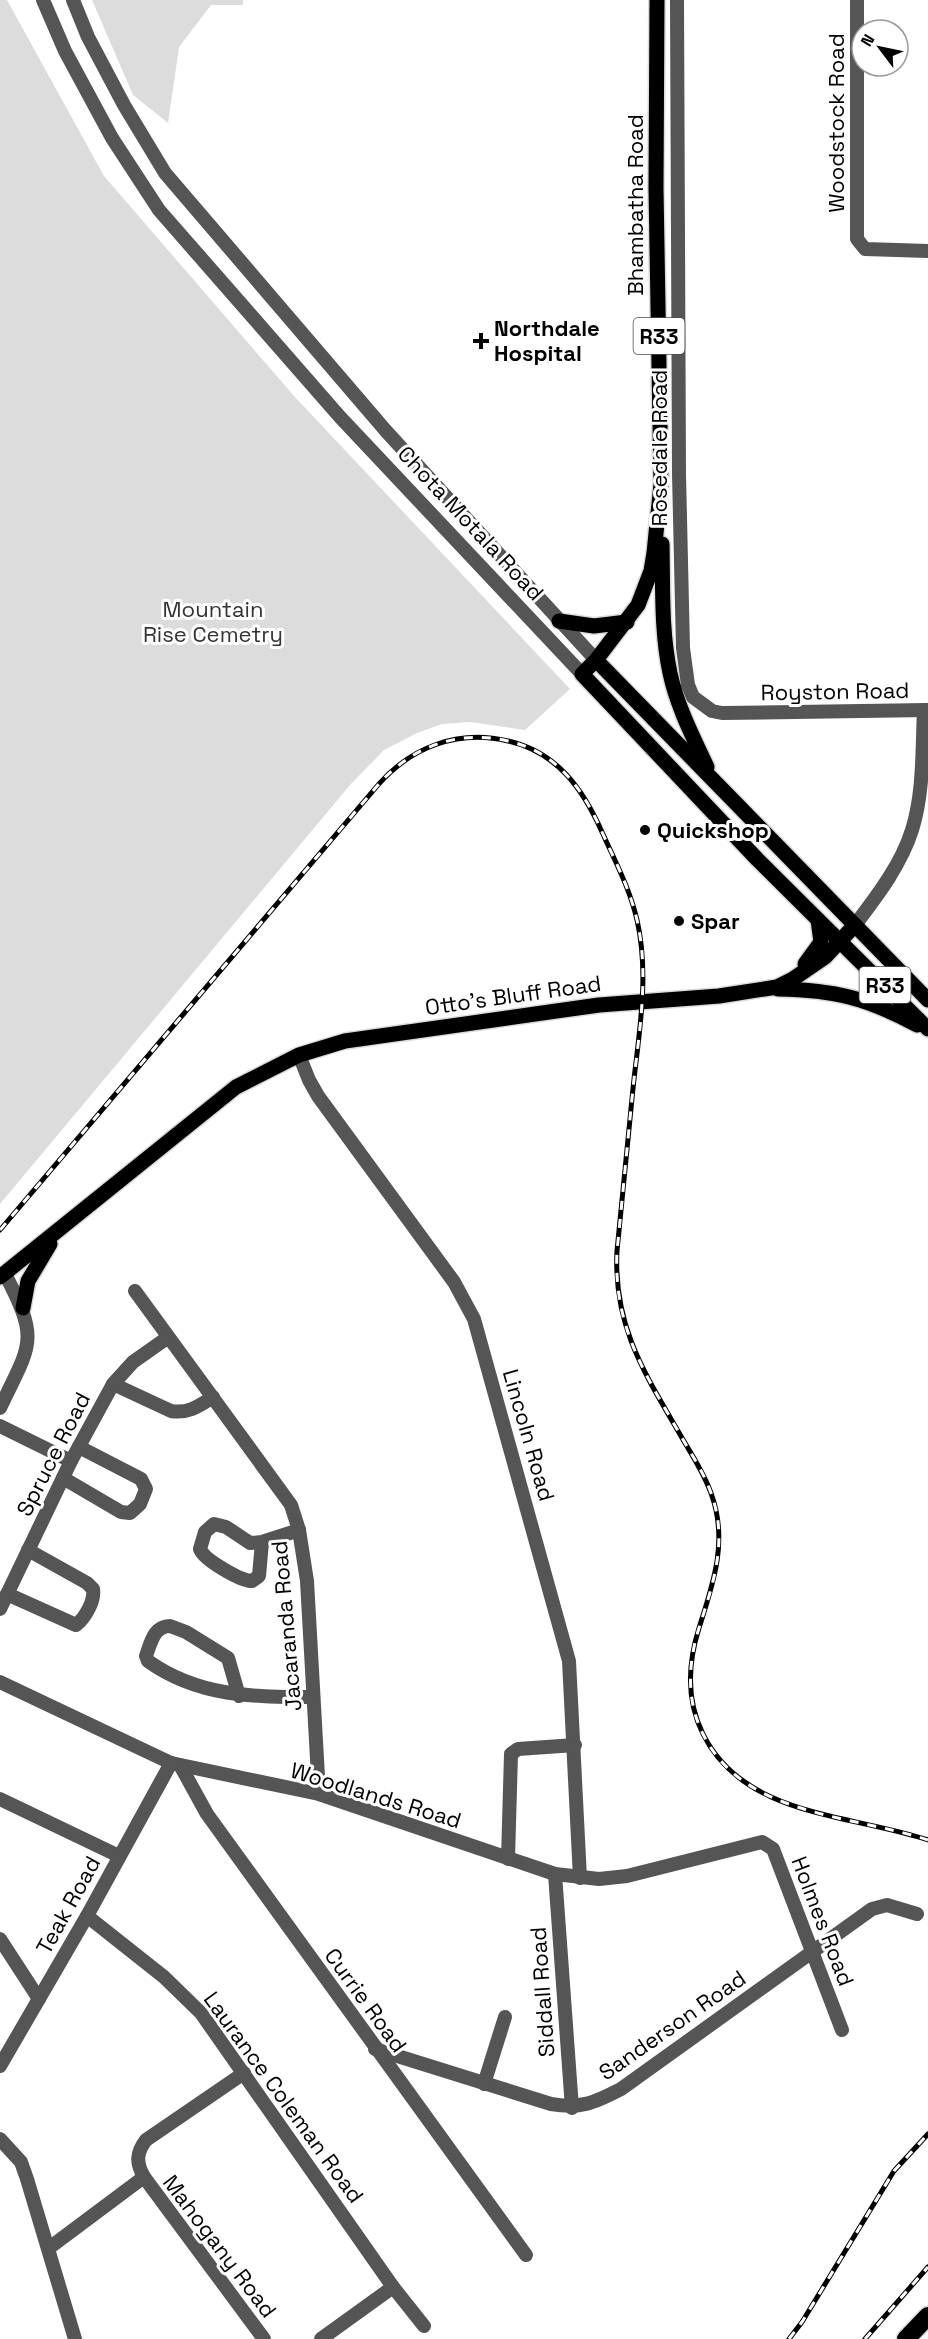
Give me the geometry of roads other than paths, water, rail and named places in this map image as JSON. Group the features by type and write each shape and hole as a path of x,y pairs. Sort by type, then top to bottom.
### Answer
{"highway":[{"path":"907,2338 928,2317"}],"main road":[{"name":"Bhambatha Road","path":"582,674 627,622 638,605 651,571 661,484 656,188 657,0"},
{"path":"661,484 664,622 670,673 684,718 710,776"},
{"path":"559,621 594,626 627,622"},
{"name":"Chota Motala Road","path":"596,660 928,1000"},
{"name":"Chota Motala Road","path":"582,674 818,920 842,941 928,1030"},
{"path":"772,988 815,954 822,936 818,920"},
{"name":"Otto's Bluff Road","path":"3,1275 236,1087 300,1055 345,1041 600,1005 719,996 772,988 808,970 842,941 855,925"},
{"path":"772,988 844,994 897,1014 928,1030"},
{"path":"23,1308 32,1274 58,1232"}],"street":[{"name":"Chota Motala Road","path":"43,0 65,51 112,138 159,210 332,409 582,674"},
{"name":"Chota Motala Road","path":"73,0 88,37 124,105 165,173 386,431 596,660"},
{"name":"Rosedale Road","path":"677,0 679,474 683,648 688,685 693,697 712,711 742,714"},
{"name":"Woodstock Road","path":"857,0 857,239 861,248 865,249 894,252 928,251"},
{"path":"903,710 925,739"},
{"name":"Royston Road","path":"742,714 926,710"},
{"name":"Otto's Bluff Road","path":"855,925 891,874 912,831 919,796 926,710"},
{"name":"Lincoln Road","path":"300,1055 309,1080 318,1096 454,1282 474,1319 569,1661 580,1878"},
{"path":"0,1408 28,1342 23,1308 3,1275"},
{"name":"Jacaranda Road","path":"135,1292 291,1505 299,1530 307,1581 319,1794"},
{"name":"Spruce Road","path":"0,1608 71,1461 113,1384 133,1362 167,1338"},
{"path":"113,1384 171,1411 181,1413 191,1411 213,1397"},
{"path":"0,1426 71,1461"},
{"path":"63,1478 121,1512 130,1513 140,1504 146,1489 141,1479 79,1447"},
{"path":"262,1542 259,1576 252,1581 239,1577 213,1562 200,1549 205,1532 214,1524 226,1527 250,1543 262,1542 299,1530"},
{"path":"7,1593 76,1625 84,1617 93,1598 93,1589 87,1583 28,1550"},
{"path":"239,1696 233,1666 222,1653 171,1626 163,1626 158,1630 146,1656 148,1661 198,1688 239,1696 313,1697"},
{"name":"Woodlands Road","path":"0,1682 175,1764 319,1794 555,1874 580,1878 627,1876 751,1844"},
{"path":"508,1859 511,1754 518,1749 575,1745"},
{"name":"Teak Road","path":"0,2066 119,1856 175,1764"},
{"name":"Currie Road","path":"175,1764 207,1814 526,2255"},
{"path":"0,1798 119,1856"},
{"name":"Holmes Road","path":"751,1844 762,1842 773,1850 842,2030"},
{"name":"Siddall Road","path":"555,1874 572,2108"},
{"name":"Sanderson Road","path":"375,2049 551,2104 572,2108 594,2103 621,2089 872,1910 887,1905 917,1914"},
{"name":"Laurance Coleman Road","path":"87,1916 184,1994 244,2073 393,2287 424,2326"},
{"path":"0,1939 39,1999"},
{"path":"484,2084 505,2018"},
{"path":"49,2247 144,2177 138,2160 139,2150 146,2140 244,2073"},
{"path":"0,2139 21,2162 49,2247 75,2339"},
{"name":"Mahogany Road","path":"144,2177 264,2339"},
{"path":"321,2339 393,2287"}],"railway":[{"path":"0,1230 391,772 420,751 437,744 471,737 508,741 541,754 566,774 595,816 626,886 641,940 643,979 641,1020 617,1251 617,1279 627,1329 636,1352 646,1375 703,1475 717,1513 719,1530 717,1563 695,1641 691,1668 691,1695 697,1721 721,1761 744,1782 772,1797 833,1817 928,1840"},
{"path":"789,2339 802,2322 894,2171 928,2134"},
{"path":"865,2339 928,2267"}],"place":[{"name":"Northdale Hospital","path":"481,341"},
{"name":"Quickshop","path":"645,830"},
{"name":"Spar","path":"679,921"}],"park label":[{"name":"Mountain Rise Cemetry","path":"213,622"}]}
